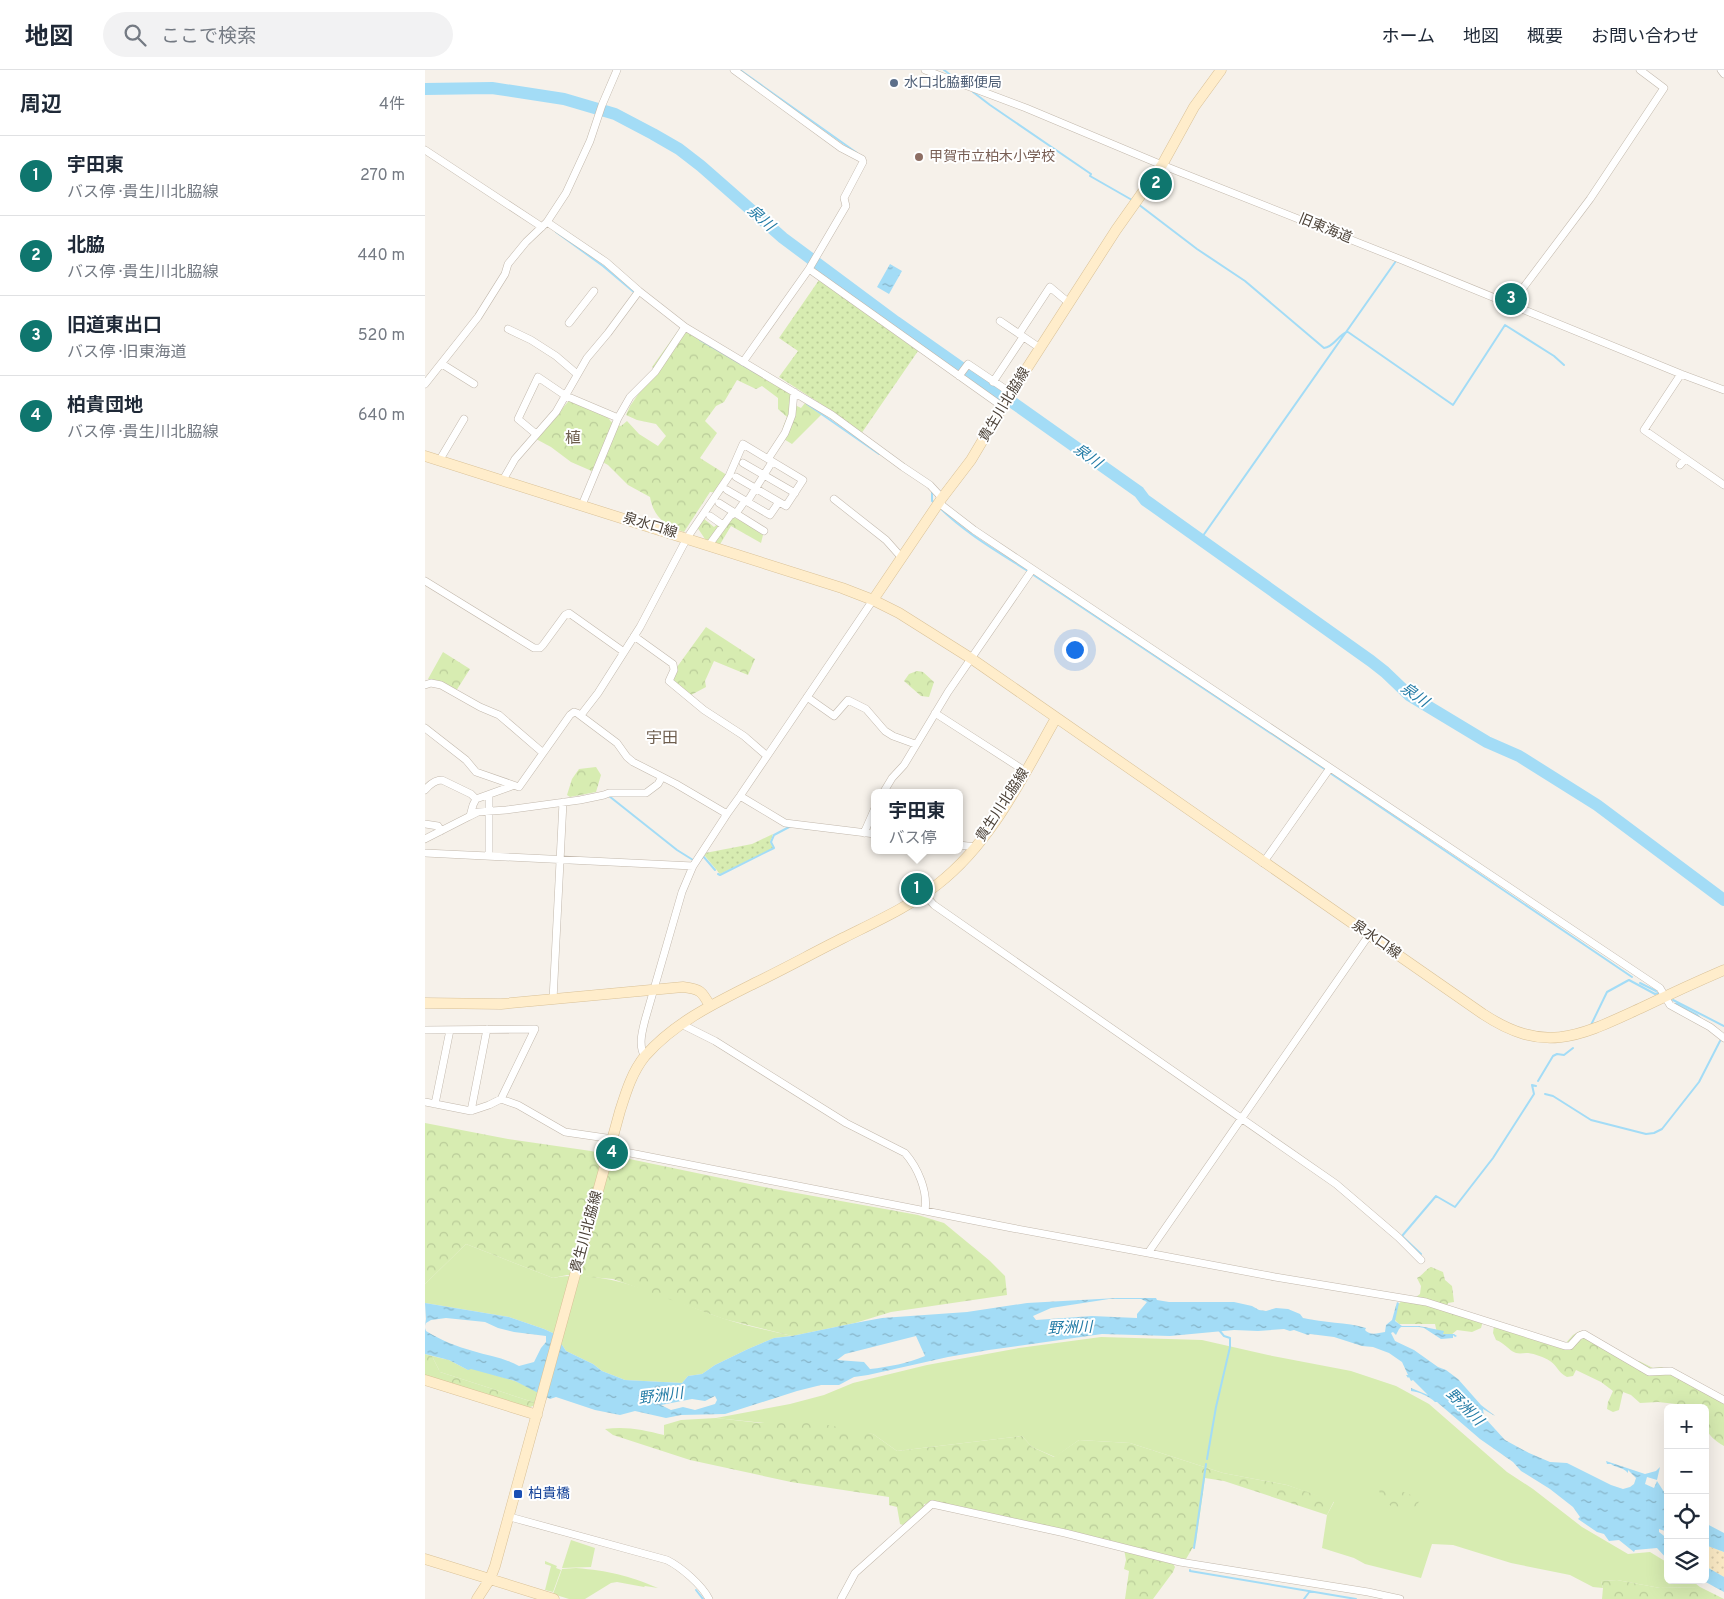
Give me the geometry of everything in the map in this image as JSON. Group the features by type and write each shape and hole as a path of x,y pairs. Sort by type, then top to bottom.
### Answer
{"main road":[{"name":"貴生川北脇線","path":"873,600 971,460 1011,393 1116,230 1162,165 1194,107 1221,70"},
{"name":"泉水口線","path":"425,456 709,545 873,600"},
{"path":"873,600 899,613 971,659 1056,718"},
{"name":"貴生川北脇線","path":"477,1599 490,1579 510,1517 594,1203 627,1089 645,1057 669,1033 710,1006 901,909 925,894 955,869 976,847 1008,801 1056,718"},
{"name":"泉水口線","path":"1056,718 1492,1020 1521,1034 1547,1038 1574,1036 1610,1022 1724,970"},
{"path":"425,1003 501,1004 683,987 697,989 704,995 710,1006"},
{"path":"425,1380 538,1410"},
{"path":"425,1559 554,1599"}],"street":[{"path":"425,384 478,317 505,274 508,264 526,242 545,224 566,193 590,141 601,105 617,70"},
{"path":"734,70 841,148 862,159 863,162 844,198 846,206 810,267 743,362"},
{"name":"旧東海道","path":"925,70 1026,108 1162,165 1724,390"},
{"path":"1511,304 1590,200 1663,88 1640,70"},
{"path":"1721,70 1724,74"},
{"path":"425,150 606,262 685,327 832,415 930,485 941,501 974,530 1660,988 1670,1005 1710,1027 1724,1038"},
{"path":"810,267 1003,407"},
{"path":"993,382 1049,287 1069,303"},
{"path":"569,323 594,291"},
{"path":"503,480 515,459 556,412 587,358 639,291"},
{"path":"1000,321 1040,348"},
{"path":"582,505 618,418 630,397 655,372 685,327"},
{"path":"508,329 531,340 556,356 577,374"},
{"path":"441,364 474,384"},
{"path":"959,376 967,364 1011,393"},
{"path":"1681,374 1644,430 1724,485"},
{"path":"536,434 518,419 538,377 566,396 618,418"},
{"path":"709,545 730,516 735,514 746,501 764,475 792,415 794,392"},
{"path":"439,461 464,419"},
{"path":"581,715 598,693 634,636 687,538 729,476 743,444 803,480 786,506 736,477"},
{"path":"1680,465 1685,459"},
{"path":"743,463 795,493"},
{"path":"727,490 770,515 779,502"},
{"path":"834,499 885,540 902,558"},
{"path":"719,504 764,532"},
{"path":"710,516 723,525"},
{"path":"885,789 892,778 904,765 935,713 1032,570"},
{"path":"425,581 534,648 539,648 543,645 565,615 569,613 624,652"},
{"path":"645,1057 641,1052 641,1040 653,990 682,892 693,866 873,600"},
{"path":"634,636 673,664 674,670 669,681 705,710 744,736 767,756"},
{"path":"425,685 431,683 441,685 480,707 499,715 543,752"},
{"path":"807,697 834,716 848,700 866,709 893,736 915,744"},
{"path":"425,728 466,760 476,772 519,787 574,712 581,715 617,743 633,762 727,814"},
{"path":"935,713 1025,771"},
{"path":"1263,863 1330,768"},
{"path":"425,839 478,812 563,802 604,796 609,793 646,793 658,784 662,777"},
{"path":"425,790 437,780 442,780 471,794 476,799"},
{"path":"470,816 476,799 512,786"},
{"path":"489,795 489,856"},
{"path":"740,796 785,823 871,834"},
{"path":"553,1000 563,802"},
{"path":"864,833 871,817"},
{"path":"425,824 438,826 441,831"},
{"path":"963,845 976,847"},
{"path":"425,853 693,866"},
{"path":"925,894 933,905 1336,1184 1398,1237 1421,1260"},
{"path":"1148,1253 1369,935"},
{"path":"681,1024 715,1041 846,1123 905,1152 925,1191 925,1211"},
{"path":"425,1030 535,1029 501,1099 489,1105 471,1110 425,1102"},
{"path":"435,1104 450,1030"},
{"path":"471,1110 487,1030"},
{"path":"501,1099 519,1105 565,1132 613,1139"},
{"path":"610,1150 1275,1277 1427,1302 1565,1346 1570,1346 1579,1336 1585,1334 1649,1372 1671,1371 1724,1400"},
{"path":"841,1599 855,1573 933,1504 1065,1533 1180,1562 1358,1590 1400,1599"},
{"path":"510,1517 667,1560 682,1570 706,1593 709,1599"}],"green space":[{"path":"819,280 918,351 861,434 821,404 779,377 798,351 779,338"},
{"path":"680,328 790,393 791,403 801,408 805,403 822,414 792,444 782,438 783,427 787,417 778,409 778,398 762,386 756,389 737,380 724,402 716,406 705,421 717,433 700,458 730,477 722,493 710,492 684,532 661,519 654,510 650,497 628,485 608,465 597,459 594,472 571,462 551,447 536,439 573,396 596,406 614,423 621,426 627,421 639,434 658,446 666,436 656,424 637,420 626,415 630,406 655,370 652,367"},
{"path":"728,515 742,521 763,535 761,543 731,526 719,546 705,539 697,527 703,518 714,527"},
{"path":"706,627 755,659 748,675 714,661 705,681 706,687 691,695 672,680 677,667"},
{"path":"443,652 470,669 456,691 442,683 428,679"},
{"path":"917,671 923,672 934,682 929,697 921,696 904,681 909,674"},
{"path":"596,767 601,775 596,792 570,797 567,795 572,779 579,769"},
{"path":"773,834 770,842 773,848 720,874 705,856 705,853 752,844"},
{"path":"425,1123 508,1139 591,1151 769,1188 918,1215 944,1223 990,1261 1005,1276 1007,1295 891,1312 855,1323 792,1336 724,1319 613,1279 567,1275 553,1278 466,1244 425,1284"},
{"path":"466,1244 553,1278 574,1276 617,1281 730,1321 792,1336 774,1338 748,1349 715,1365 702,1374 688,1376 682,1383 625,1380 602,1371 593,1364 566,1351 555,1334 544,1329 509,1317 425,1303 425,1284"},
{"path":"1431,1267 1443,1272 1445,1280 1452,1286 1454,1302 1448,1303 1447,1306 1483,1321 1481,1328 1472,1332 1457,1330 1451,1335 1437,1333 1435,1324 1399,1324 1394,1319 1395,1307 1403,1300 1411,1301 1420,1294 1421,1286 1417,1278"},
{"path":"1494,1326 1564,1345 1573,1335 1580,1331 1635,1363 1639,1361 1653,1368 1662,1367 1686,1381 1724,1398 1724,1446 1709,1433 1709,1404 1640,1403 1631,1395 1623,1392 1619,1410 1613,1412 1607,1409 1613,1391 1601,1382 1576,1370 1573,1376 1567,1377 1545,1358 1531,1353 1513,1352 1496,1340 1493,1333"},
{"path":"1101,1337 1202,1340 1351,1371 1396,1386 1429,1404 1507,1472 1533,1489 1582,1527 1628,1554 1650,1552 1664,1561 1664,1584 1696,1584 1700,1587 1660,1588 1617,1580 1601,1581 1603,1588 1593,1587 1570,1575 1511,1563 1453,1545 1432,1544 1421,1578 1365,1564 1354,1558 1322,1548 1327,1515 1334,1502 1287,1485 1223,1473 1130,1443 1079,1440 1055,1457 1032,1447 1022,1436 897,1451 873,1434 716,1418 790,1404 824,1395 853,1383 927,1365 1019,1348"},
{"path":"425,1354 432,1356 440,1372 536,1403 527,1408 425,1376"},
{"path":"432,1356 449,1360 468,1370 471,1368 515,1381 539,1392 536,1403 440,1372"},
{"path":"716,1418 760,1423 818,1423 873,1434 897,1451 1022,1436 1032,1447 1054,1457 1079,1440 1130,1443 1223,1473 1287,1485 1334,1501 1327,1515 1224,1481 1205,1478 1196,1542 1186,1559 1169,1557 1175,1567 1153,1599 1125,1599 1129,1571 1124,1569 1126,1560 1124,1549 932,1503 924,1504 924,1509 903,1525 900,1524 897,1507 889,1505 889,1497 791,1482 690,1460 613,1435 605,1429 628,1428 664,1435 664,1425 681,1420"},
{"path":"1388,1487 1421,1499 1412,1511 1402,1507 1393,1508 1380,1496 1379,1488"},
{"path":"571,1540 595,1548 591,1567 562,1568"},
{"path":"545,1561 557,1566 556,1568 561,1570 553,1592 545,1590 551,1566 545,1564"},
{"path":"576,1568 618,1574 658,1588 617,1582 611,1583 585,1599 569,1599 553,1594 562,1569"},
{"path":"1617,1580 1660,1588 1700,1587 1724,1599 1602,1599 1603,1588 1601,1581"}],"sand":[{"path":"1709,1546 1724,1552 1724,1577 1709,1568"}],"water":[{"path":"890,264 902,271 889,294 877,287"},
{"name":"野洲川","path":"1117,1298 1156,1298 1157,1300 1169,1302 1234,1302 1266,1311 1276,1308 1288,1309 1300,1314 1303,1318 1358,1326 1366,1328 1365,1330 1369,1333 1374,1334 1385,1332 1386,1325 1392,1320 1397,1302 1399,1303 1395,1321 1402,1326 1419,1326 1444,1331 1443,1334 1454,1334 1457,1336 1453,1335 1453,1338 1441,1339 1424,1328 1419,1327 1401,1327 1396,1335 1393,1332 1391,1333 1395,1341 1414,1350 1458,1379 1481,1405 1495,1416 1483,1409 1484,1417 1505,1440 1550,1462 1567,1463 1623,1489 1634,1484 1636,1478 1628,1470 1628,1473 1621,1468 1607,1464 1606,1461 1645,1474 1656,1471 1660,1467 1657,1480 1647,1477 1645,1484 1654,1488 1657,1481 1664,1492 1664,1531 1659,1529 1659,1532 1664,1536 1664,1556 1657,1548 1635,1550 1634,1552 1619,1540 1609,1541 1604,1534 1597,1532 1578,1519 1580,1517 1573,1507 1550,1489 1521,1471 1513,1462 1480,1439 1437,1402 1411,1391 1411,1388 1428,1395 1413,1380 1411,1381 1408,1378 1402,1362 1389,1353 1334,1337 1308,1335 1294,1330 1234,1330 1170,1336 1102,1334 948,1357 854,1377 839,1385 821,1385 797,1391 725,1414 681,1415 666,1418 635,1411 620,1415 595,1410 556,1397 550,1399 515,1381 471,1369 468,1370 449,1360 425,1354 425,1328 426,1331 449,1343 503,1359 519,1366 534,1362 546,1342 546,1336 514,1332 485,1322 446,1318 431,1320 425,1326 425,1303 509,1317 544,1329 555,1334 566,1351 593,1364 602,1371 625,1380 682,1383 688,1376 702,1374 715,1365 774,1338 882,1318 967,1312 1027,1303","holes":["1109,1299 1141,1299 1147,1302 1137,1314 1137,1318 1092,1316 1036,1320 1033,1316 1051,1308","916,1336 925,1356 912,1361 870,1369 864,1362 837,1360 845,1354","715,1396 717,1400 715,1404 695,1410 683,1407 671,1410 661,1405 692,1399 705,1401"]},
{"path":"1709,1525 1724,1533 1724,1552 1709,1546"},
{"path":"1709,1568 1724,1577 1724,1592 1709,1584"}],"waterway":[{"path":"740,70 857,153"},
{"path":"944,70 956,79"},
{"name":"泉川","path":"425,89 492,88 564,99 615,114 679,149 783,238 896,322 1139,492 1145,500 1371,661 1409,695 1487,742 1519,756 1597,805 1724,900"},
{"path":"973,92 1091,174 1090,176 1132,200"},
{"path":"1138,204 1197,249 1245,281 1324,348 1331,346 1347,332"},
{"path":"556,232 603,266 635,293"},
{"path":"1200,540 1396,261"},
{"path":"1348,332 1453,405 1505,325 1554,356 1564,365"},
{"path":"700,340 756,373"},
{"path":"807,404 879,454"},
{"path":"932,490 932,501 934,502"},
{"path":"939,507 971,534 1028,571"},
{"path":"1032,574 1326,770"},
{"path":"1330,773 1632,977"},
{"path":"609,796 677,850 693,860"},
{"path":"718,874 720,875 774,848 771,842 774,835 791,826"},
{"path":"803,828 813,829"},
{"path":"702,858 703,856 715,870"},
{"path":"1591,1025 1607,992 1629,980 1655,994 1658,993"},
{"path":"1640,983 1656,991"},
{"path":"1673,1000 1724,1026"},
{"path":"1676,1004 1701,1019"},
{"path":"1545,1094 1553,1096 1591,1120 1646,1134 1654,1133 1662,1129 1699,1082 1720,1041"},
{"path":"1538,1081 1553,1056 1557,1054 1564,1055 1573,1048"},
{"path":"1421,1254 1402,1236 1436,1196 1455,1207 1493,1158 1534,1094 1532,1085 1536,1086"},
{"path":"1207,1459 1216,1407 1230,1347 1230,1338 1224,1336 1219,1330"},
{"path":"1194,1548 1206,1464"},
{"path":"1190,1570 1356,1599"},
{"path":"696,1590 703,1599"},
{"path":"1304,1599 1310,1591"}],"place":[{"name":"水口北脇郵便局","path":"894,83"},
{"name":"甲賀市立柏木小学校","path":"919,157"},
{"name":"北脇","path":"1156,184"},
{"name":"旧道東出口","path":"1511,299"},
{"name":"宇田東","path":"917,889"},
{"name":"柏貴団地","path":"612,1153"},
{"name":"柏貴橋","path":"518,1494"}],"district":[{"name":"植","path":"573,439"},
{"name":"宇田","path":"662,739"}]}
